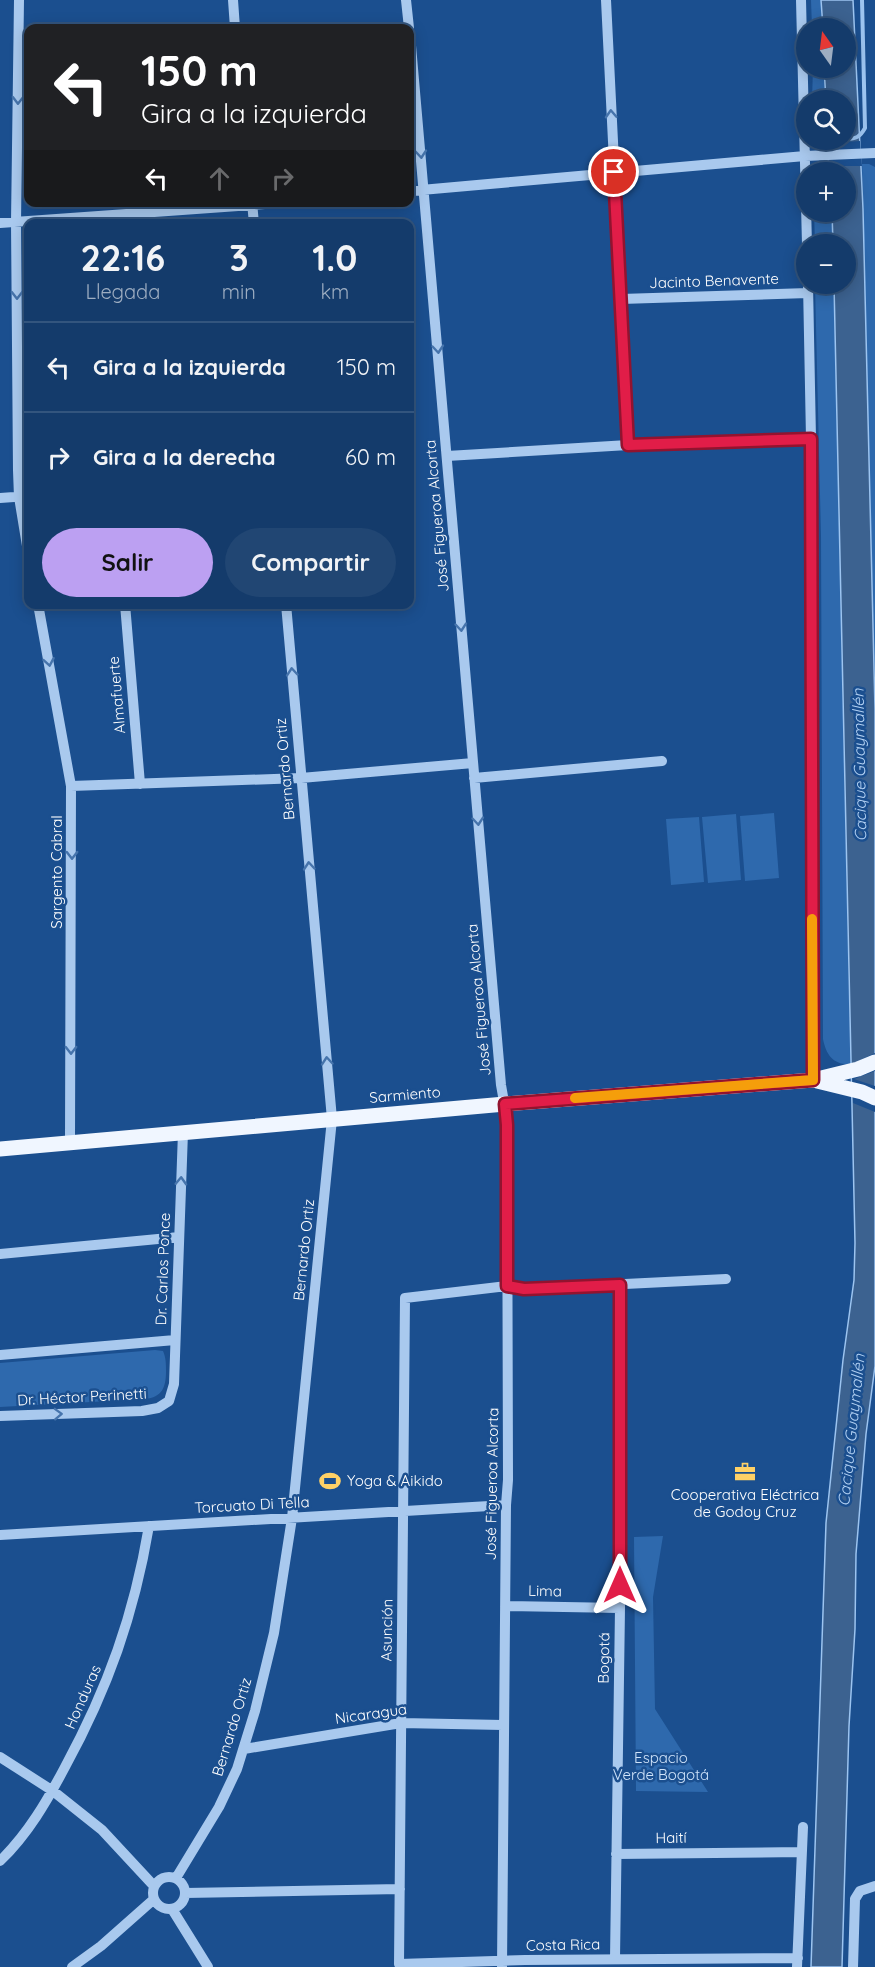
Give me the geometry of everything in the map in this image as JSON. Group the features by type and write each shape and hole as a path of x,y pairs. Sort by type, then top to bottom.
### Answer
{"main road":[{"name":"Sarmiento","path":"0,1149 505,1104 813,1080 852,1071 875,1062"},
{"name":"Sarmiento","path":"813,1080 875,1098"}],"street":[{"path":"0,498 24,496 16,222 19,0"},
{"path":"233,0 235,24"},
{"path":"406,0 409,24"},
{"path":"606,0 628,445"},
{"path":"801,0 807,234"},
{"name":"José Figueroa Alcorta","path":"414,79 474,778 507,1125 508,1480 503,1725 502,1964"},
{"path":"414,191 805,156 875,153"},
{"path":"58,219 224,207"},
{"path":"0,224 24,221"},
{"name":"Jacinto Benavente","path":"621,299 796,289"},
{"path":"808,294 811,439 813,1080"},
{"path":"447,456 628,445 811,439"},
{"name":"Sargento Cabral","path":"39,609 71,786 70,1142"},
{"name":"Almafuerte","path":"125,609 140,784"},
{"name":"Bernardo Ortiz","path":"176,1878 229,1788 244,1749 274,1633 292,1518 332,1119 286,609"},
{"path":"474,778 662,761"},
{"path":"71,786 301,778 473,763"},
{"name":"Dr. Carlos Ponce","path":"165,1404 173,1390 183,1132"},
{"path":"0,1254 179,1237"},
{"path":"507,1286 524,1289 726,1279"},
{"name":"Bogotá","path":"615,1959 620,1608 620,1285"},
{"name":"Asunción","path":"399,1964 405,1298 507,1286"},
{"path":"0,1355 175,1340"},
{"name":"Dr. Héctor Perinetti","path":"0,1416 142,1411 165,1404"},
{"name":"Torcuato Di Tella","path":"0,1535 506,1505"},
{"name":"Honduras","path":"0,1861 28,1830 53,1791 81,1739 109,1678 141,1574 149,1526"},
{"name":"Lima","path":"505,1606 620,1608"},
{"name":"Nicaragua","path":"244,1749 401,1723 503,1725"},
{"path":"0,1757 53,1791 102,1830 154,1886"},
{"path":"797,1962 803,1827"},
{"name":"Haití","path":"616,1854 802,1852"},
{"path":"166,1877 176,1878 183,1885 185,1893 181,1904 172,1909 160,1907 153,1900 154,1886 157,1881 166,1877"},
{"path":"853,1967 855,1899 860,1891 875,1886"},
{"path":"185,1893 400,1889"},
{"path":"72,1967 101,1946 153,1900"},
{"path":"172,1909 208,1967"},
{"name":"Costa Rica","path":"399,1964 502,1964 615,1959 728,1958 797,1962"}],"green space":[{"path":"811,0 821,0 822,18 812,18"},
{"path":"813,78 825,78 825,90 812,90"},
{"path":"862,164 875,167 875,709"},
{"path":"814,222 832,222 833,234 815,234"},
{"path":"815,294 834,294 852,1064 840,1063 832,1058 826,1050 823,1039 821,536"},
{"path":"774,813 779,878 745,881 740,816"},
{"path":"736,814 741,880 708,883 702,817"},
{"path":"699,817 704,882 671,885 666,819"},
{"path":"163,1351 166,1361 166,1377 162,1391 151,1398 0,1407 0,1363"},
{"name":"Espacio Verde Bogotá","path":"663,1536 653,1597 655,1709 708,1792 636,1791 634,1537"}],"water":[{"path":"821,0 853,0 854,18 822,18"},
{"name":"Cacique Guaymallén","path":"856,63 863,209 875,709 875,1366 866,1434 856,1554 842,1967 811,1967 826,1523 854,1280 855,1243 834,294 856,294 856,234 833,234 832,222 856,222 856,162 828,162 828,150 856,150 856,90 825,90 825,78 856,78"}],"pier":[{"path":"856,141 860,141 862,166 856,166 856,162 829,162 828,150 856,150"},
{"path":"875,1053 875,1071 854,1079 875,1086 875,1112 853,1103 852,1064"}],"waterway":[{"path":"856,137 865,128 862,0"}],"slow traffic":[{"path":"575,1098 813,1080 812,919"}],"place":[{"name":"Cooperativa Eléctrica de Godoy Cruz","path":"745,1472"},
{"name":"Yoga & Aikido","path":"330,1481"}],"route":[{"path":"614,172 628,445 811,439 813,1080 505,1104 507,1286 524,1289 620,1285 620,1585"}]}
